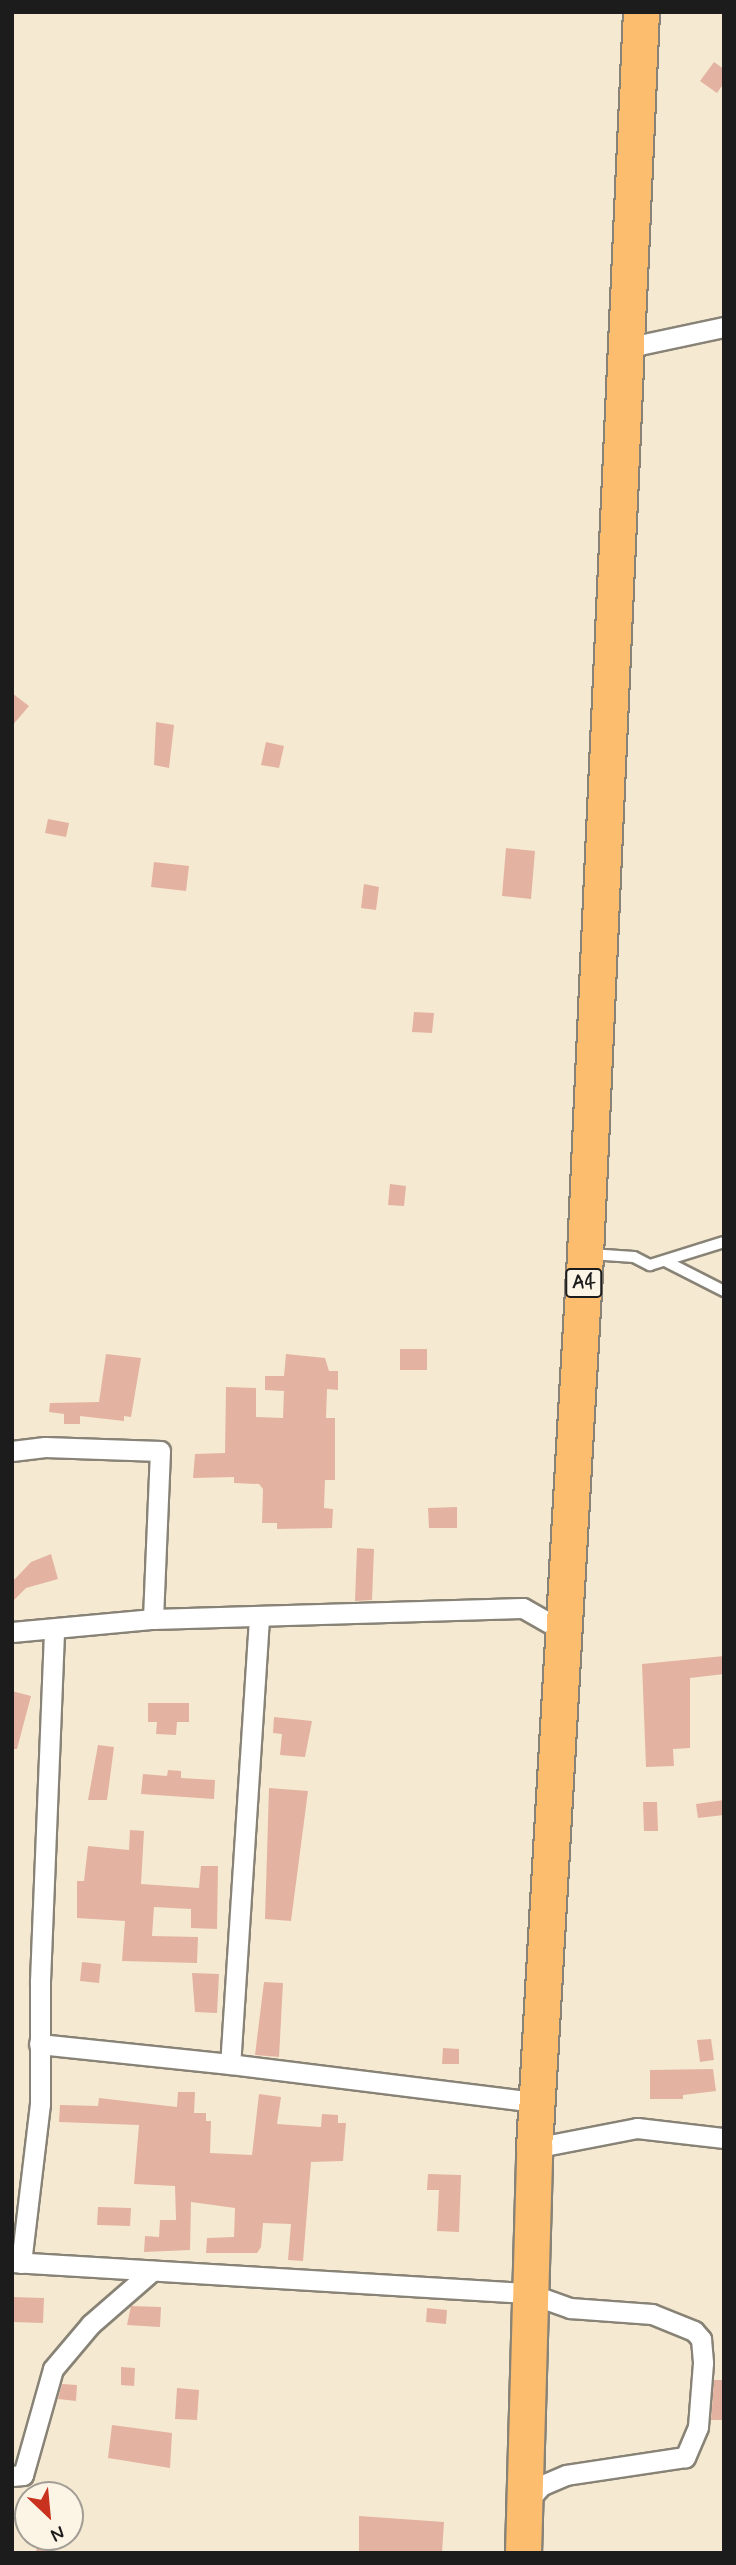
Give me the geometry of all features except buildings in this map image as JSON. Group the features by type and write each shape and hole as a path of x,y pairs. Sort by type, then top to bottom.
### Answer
{"highway":[{"name":"A4","path":"523,2553 534,2148 585,1254 641,12"}],"street":[{"path":"625,348 724,327"},
{"path":"12,1451 45,1447 160,1451 153,1619"},
{"path":"12,1632 153,1619 258,1618 369,1609 523,1608 565,1632"},
{"path":"230,2064 258,1618"},
{"path":"54,1629 40,2104 17,2262 528,2293 570,2308 652,2314 681,2322 701,2339 703,2363 698,2427 685,2458 566,2475 542,2485 523,2506"},
{"path":"40,2044 230,2064 537,2102"},
{"path":"534,2148 637,2128 724,2138"},
{"path":"12,2476 23,2475 52,2369 91,2324 152,2272"}],"lane":[{"path":"585,1254 634,1257 650,1265 667,1262 724,1241"},
{"path":"667,1262 724,1290"}]}
